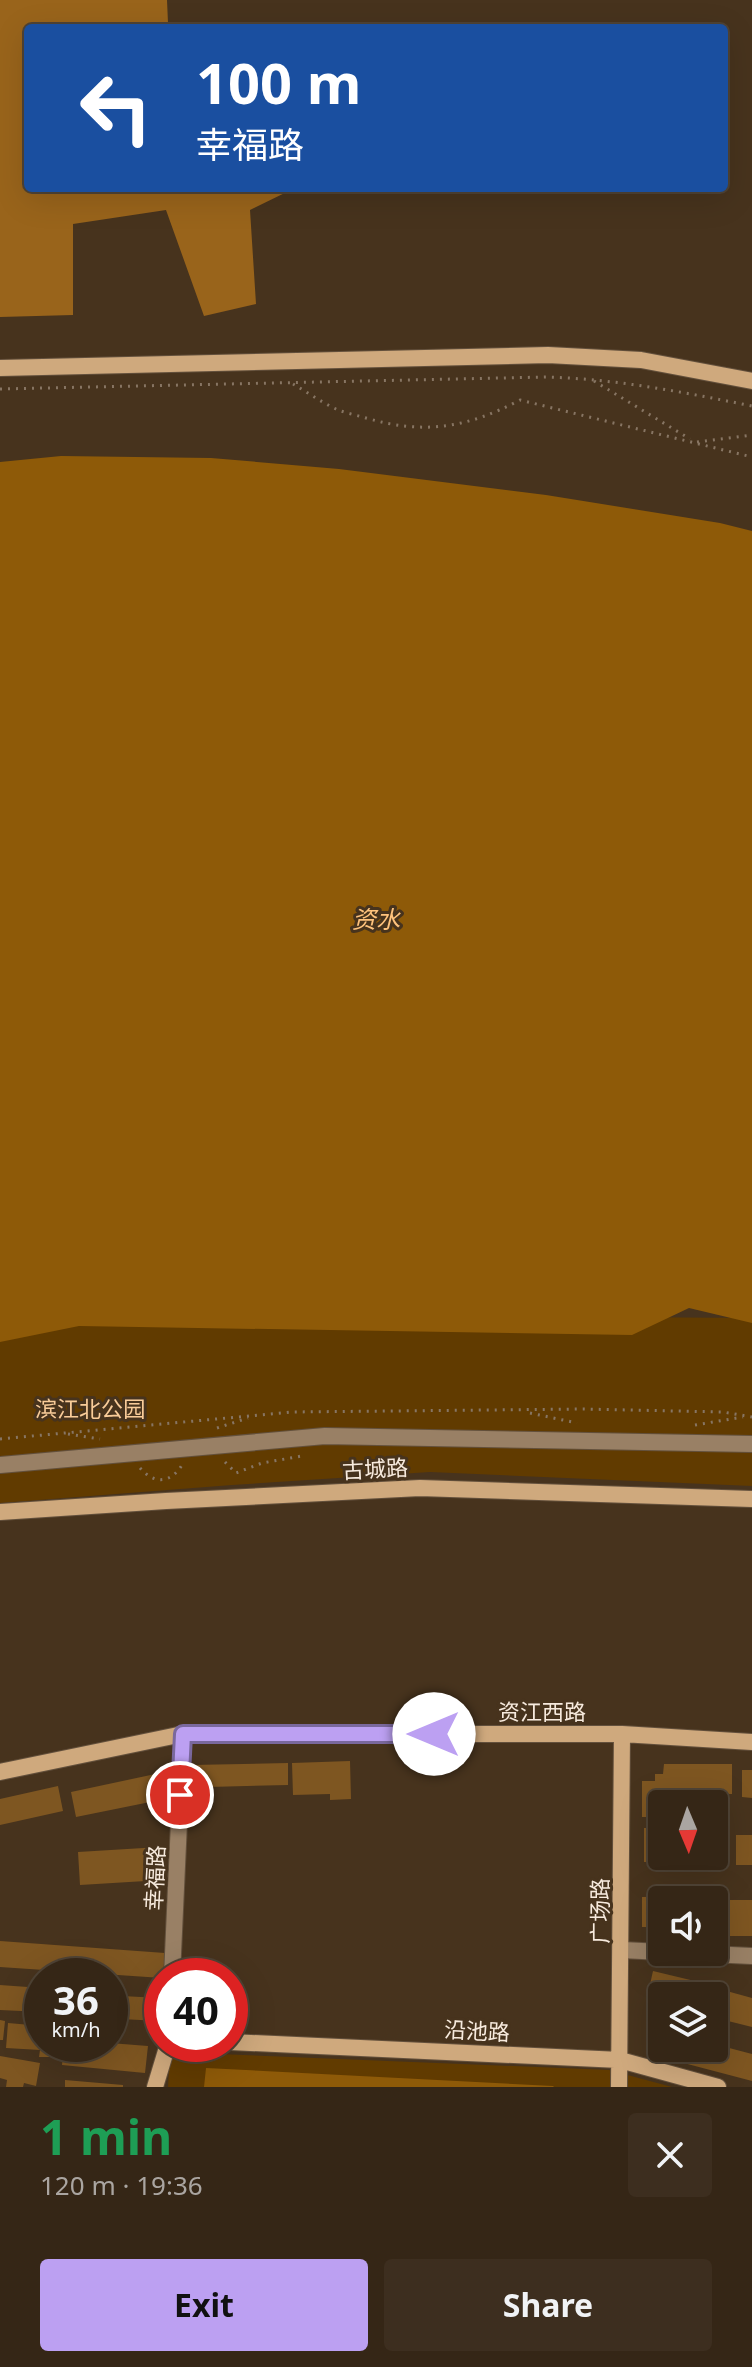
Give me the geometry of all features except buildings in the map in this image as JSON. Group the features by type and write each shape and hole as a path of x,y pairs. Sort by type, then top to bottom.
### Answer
{"street":[{"path":"0,368 548,355 641,360 752,381"},
{"path":"0,1465 325,1436 752,1444"},
{"name":"古城路","path":"0,1512 420,1488 752,1499"},
{"name":"资江西路","path":"0,1772 183,1734 622,1734 752,1742"},
{"name":"幸福路","path":"173,1958 183,1734"},
{"name":"广场路","path":"619,2087 622,1734"},
{"path":"622,1950 648,1951"},
{"path":"728,1955 752,1956"},
{"name":"沿池路","path":"248,2043 620,2060 718,2087"},
{"path":"155,2087 163,2062"}],"path":[{"path":"0,389 546,377 641,385 752,406"},
{"path":"591,379 694,442 752,435"},
{"path":"291,382 336,409 388,424 427,428 462,424 495,413 520,400 752,457"},
{"path":"0,1439 292,1412 583,1409 723,1412 752,1417"},
{"path":"522,1411 580,1424"}],"green space":[{"name":"滨江北公园","path":"752,1318 752,1486 430,1472 0,1503 0,1329 40,1322"},
{"path":"248,2055 609,2070 672,2087 168,2087 169,2062 248,2062"}],"shaded area":[{"path":"0,0 167,0 168,23 176,24 24,24 24,192 287,192 250,210 256,304 204,316 166,210 73,224 73,315 0,317"}],"water":[{"name":"资水","path":"61,456 211,458 339,469 546,495 752,531 752,1323 689,1308 632,1335 79,1326 0,1342 0,462"},
{"path":"206,2068 553,2086 554,2087 204,2087"}],"route":[{"path":"180,1795 183,1734 434,1734"}]}
